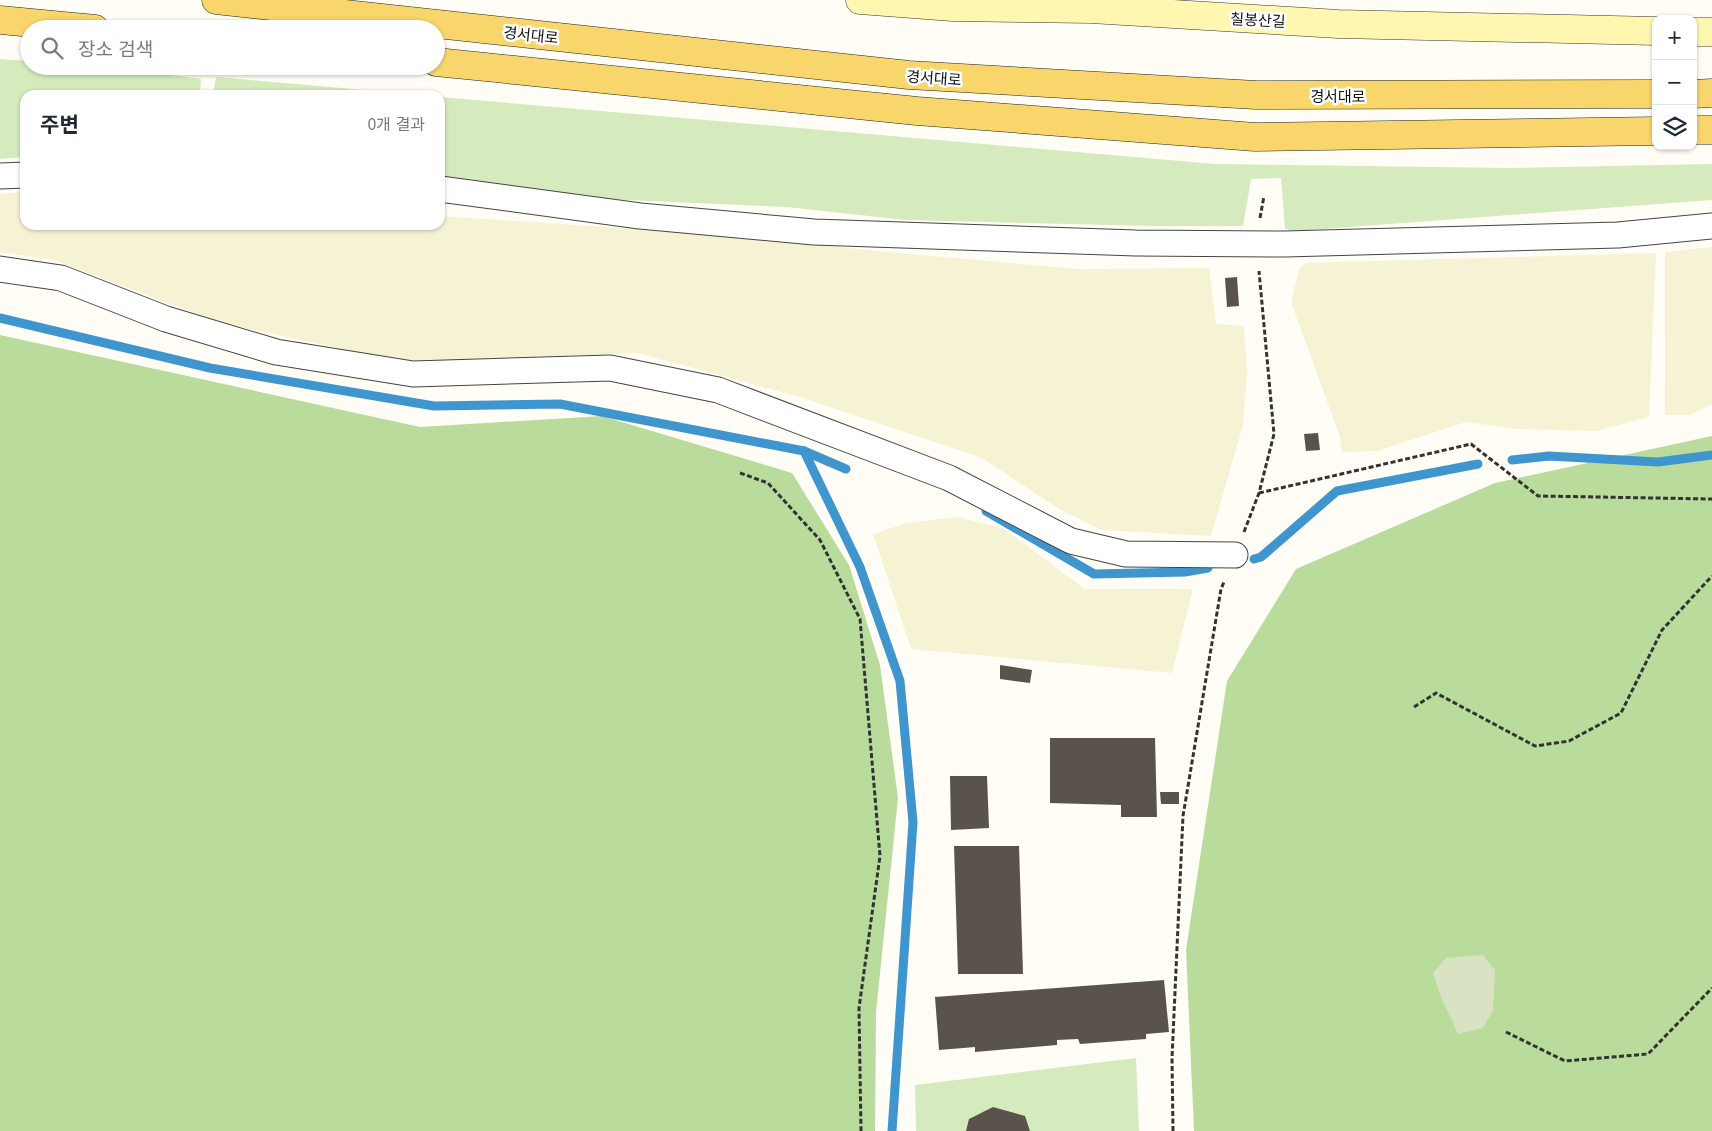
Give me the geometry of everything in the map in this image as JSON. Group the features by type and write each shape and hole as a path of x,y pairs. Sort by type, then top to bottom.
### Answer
{"main road":[{"name":"경서대로","path":"216,0 401,20"},
{"path":"0,20 20,22"},
{"name":"경서대로","path":"445,25 909,75 1256,95 1652,94"},
{"path":"445,63 917,111 1255,137 1652,131"},
{"path":"1697,94 1712,93"},
{"path":"1697,130 1712,130"}],"street":[{"name":"칠봉산길","path":"860,0 953,7 1090,9 1338,24 1652,31"},
{"path":"1697,32 1712,32"},
{"path":"0,176 20,175"},
{"path":"445,190 640,216 814,232 1136,243 1285,244 1589,236 1712,226"},
{"path":"0,269 61,278 166,319 276,352 413,374 610,368 718,390 950,478 1071,541 1126,554 1235,555"}],"path":[{"path":"1260,493 1471,444 1538,496 1712,499"},
{"path":"740,473 768,483 820,540 860,620 880,856 859,1008 861,1131"},
{"path":"1414,706 1436,694 1536,746 1569,741 1622,713 1662,630 1712,576"},
{"path":"1174,1131 1172,1058 1183,816"},
{"path":"1506,1032 1565,1061 1648,1054 1712,988"}],"shaded area":[{"path":"20,192 20,230 445,230 445,216 726,235 1077,269 1209,268 1216,324 1244,326 1247,372 1243,425 1211,536 1101,530 1061,510 982,458 803,398 638,353 409,363 221,323 54,260 0,252 0,194"},
{"path":"1712,247 1712,404 1690,415 1665,415 1665,252"},
{"path":"1656,253 1649,417 1596,431 1517,429 1466,422 1377,451 1342,452 1340,437 1291,302 1299,270 1305,263"},
{"path":"956,517 1003,528 1085,589 1193,589 1172,673 911,649 873,534 907,523"}],"green space":[{"path":"0,59 20,60 20,75 170,75 201,79 200,90 20,90 20,157 0,159"},
{"path":"216,77 363,90 214,90"},
{"path":"445,97 1215,164 1508,168 1712,164 1712,200 1296,231 1285,229 1281,178 1251,179 1243,226 1152,226 905,220 787,207 511,195 445,182"},
{"path":"0,335 420,427 602,416 792,473 849,565 880,665 898,798 876,1012 875,1131 0,1131"},
{"path":"1712,436 1712,1131 1194,1131 1186,950 1227,681 1296,569 1495,483"},
{"path":"1483,955 1495,970 1493,1010 1483,1028 1458,1034 1441,997 1433,973 1446,958"},
{"path":"1136,1058 1139,1131 916,1131 915,1085"}],"building":[{"path":"1237,277 1239,306 1227,307 1225,278"},
{"path":"1318,433 1320,450 1306,451 1304,434"},
{"path":"1000,665 1032,670 1030,683 1000,679"},
{"path":"1050,738 1155,738 1157,817 1121,817 1121,805 1050,803"},
{"path":"950,776 987,776 989,828 951,830"},
{"path":"1160,792 1179,792 1179,804 1161,804"},
{"path":"954,846 1019,846 1023,974 958,974"},
{"path":"1164,980 1169,1032 1146,1034 1146,1039 1080,1044 1078,1039 1057,1040 1057,1045 975,1052 975,1047 939,1050 935,997"},
{"path":"993,1107 1025,1116 1030,1131 966,1131 969,1119"}],"waterway":[{"path":"0,318 210,368 434,406 560,404 804,451 846,469"},
{"path":"804,451 860,567 900,681 913,822 892,1131"},
{"path":"1512,460 1549,456 1658,462 1712,455"},
{"path":"1254,559 1261,557 1337,491 1478,464"},
{"path":"986,511 1094,574 1185,572 1208,568"}]}
